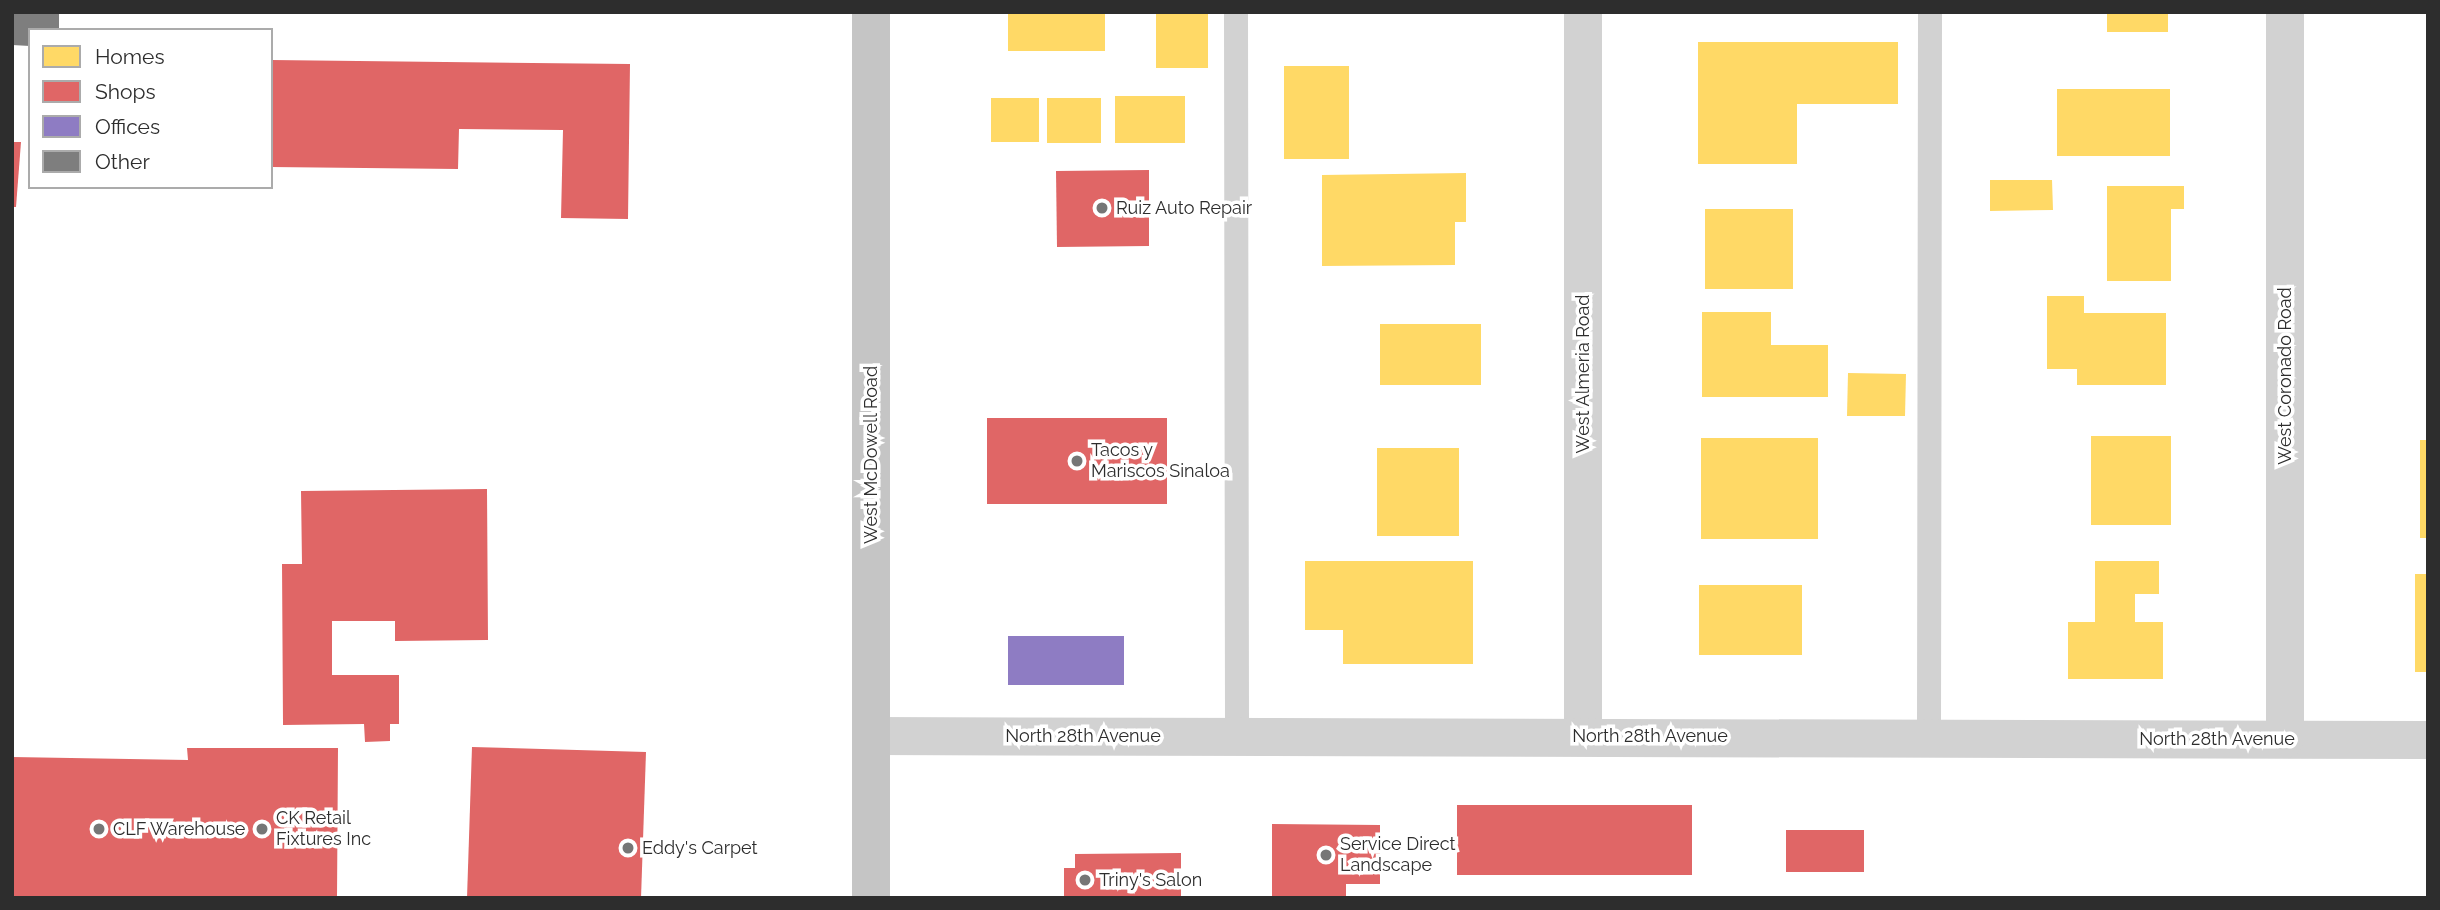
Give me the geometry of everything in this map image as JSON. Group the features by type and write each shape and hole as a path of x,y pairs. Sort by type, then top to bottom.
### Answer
{"main road":[{"name":"West McDowell Road","path":"871,12 871,898"}],"street":[{"name":"West Almeria Road","path":"1583,12 1583,736"},
{"name":"West Coronado Road","path":"2285,12 2285,739"},
{"name":"North 28th Avenue","path":"871,736 1237,733 2428,740"}],"lane":[{"path":"1236,12 1237,733"},
{"path":"1929,736 1930,12"}],"building: Homes":[{"path":"1008,12 1105,12 1105,51 1008,51"},
{"path":"1156,12 1208,12 1208,68 1156,68"},
{"path":"2107,12 2168,12 2168,32 2107,32"},
{"path":"1698,42 1898,42 1898,104 1797,104 1797,164 1698,164"},
{"path":"1284,66 1349,66 1349,159 1284,159"},
{"path":"2057,89 2170,89 2170,156 2057,156"},
{"path":"1115,96 1185,96 1185,143 1115,143"},
{"path":"991,98 1039,98 1039,142 991,142"},
{"path":"1047,98 1101,98 1101,143 1047,143"},
{"path":"1466,173 1466,222 1455,222 1455,265 1322,266 1322,175"},
{"path":"1990,180 2052,180 2053,210 1990,211"},
{"path":"2107,186 2184,186 2184,209 2171,209 2171,281 2107,281"},
{"path":"1705,209 1793,209 1793,289 1705,289"},
{"path":"2047,296 2084,296 2084,313 2166,313 2166,385 2077,385 2077,369 2047,369"},
{"path":"1702,312 1771,312 1771,345 1828,345 1828,397 1702,397"},
{"path":"1380,324 1481,324 1481,385 1380,385"},
{"path":"1848,373 1906,374 1905,416 1847,416"},
{"path":"2091,436 2171,436 2171,525 2091,525"},
{"path":"1701,438 1818,438 1818,539 1701,539"},
{"path":"2420,440 2428,440 2428,538 2420,538"},
{"path":"1377,448 1459,448 1459,536 1377,536"},
{"path":"1305,561 1473,561 1473,664 1343,664 1343,630 1305,630"},
{"path":"2095,561 2159,561 2159,594 2135,594 2135,622 2163,622 2163,679 2068,679 2068,622 2095,622"},
{"path":"2415,574 2428,574 2428,672 2415,672"},
{"path":"1699,585 1802,585 1802,655 1699,655"}],"building: Shops":[{"path":"273,60 630,64 628,219 561,218 563,130 459,129 458,169 273,167"},
{"path":"12,142 21,142 16,207 12,207"},
{"name":"Ruiz Auto Repair","path":"1149,170 1149,246 1057,247 1056,171"},
{"name":"Tacos y Mariscos Sinaloa","path":"987,418 1167,418 1167,504 987,504"},
{"path":"487,489 488,640 395,641 395,621 332,621 332,675 399,675 399,724 390,724 390,741 365,742 364,724 283,725 282,564 302,564 301,491"},
{"path":"472,747 646,752 641,898 467,898"},
{"path":"187,748 338,748 337,898 12,898 12,757 188,760"},
{"path":"1457,805 1692,805 1692,875 1457,875"},
{"name":"Service Direct Landscape","path":"1272,824 1380,825 1380,884 1346,884 1346,898 1272,898"},
{"path":"1786,830 1864,830 1864,872 1786,872"},
{"path":"1181,853 1181,898 1064,898 1064,868 1075,868 1075,854"}],"building: Offices":[{"path":"1008,636 1124,636 1124,685 1008,685"}],"building: Other":[{"path":"12,12 59,12 59,28 28,28 28,46 12,45"}],"place":[{"name":"Ruiz Auto Repair","path":"1102,208"},
{"name":"Tacos y Mariscos Sinaloa","path":"1077,461"},
{"name":"CLF Warehouse","path":"99,829"},
{"name":"CK Retail Fixtures Inc","path":"262,829"},
{"name":"Eddy's Carpet","path":"628,848"},
{"name":"Service Direct Landscape","path":"1326,855"},
{"name":"Triny's Salon","path":"1085,880"}]}
